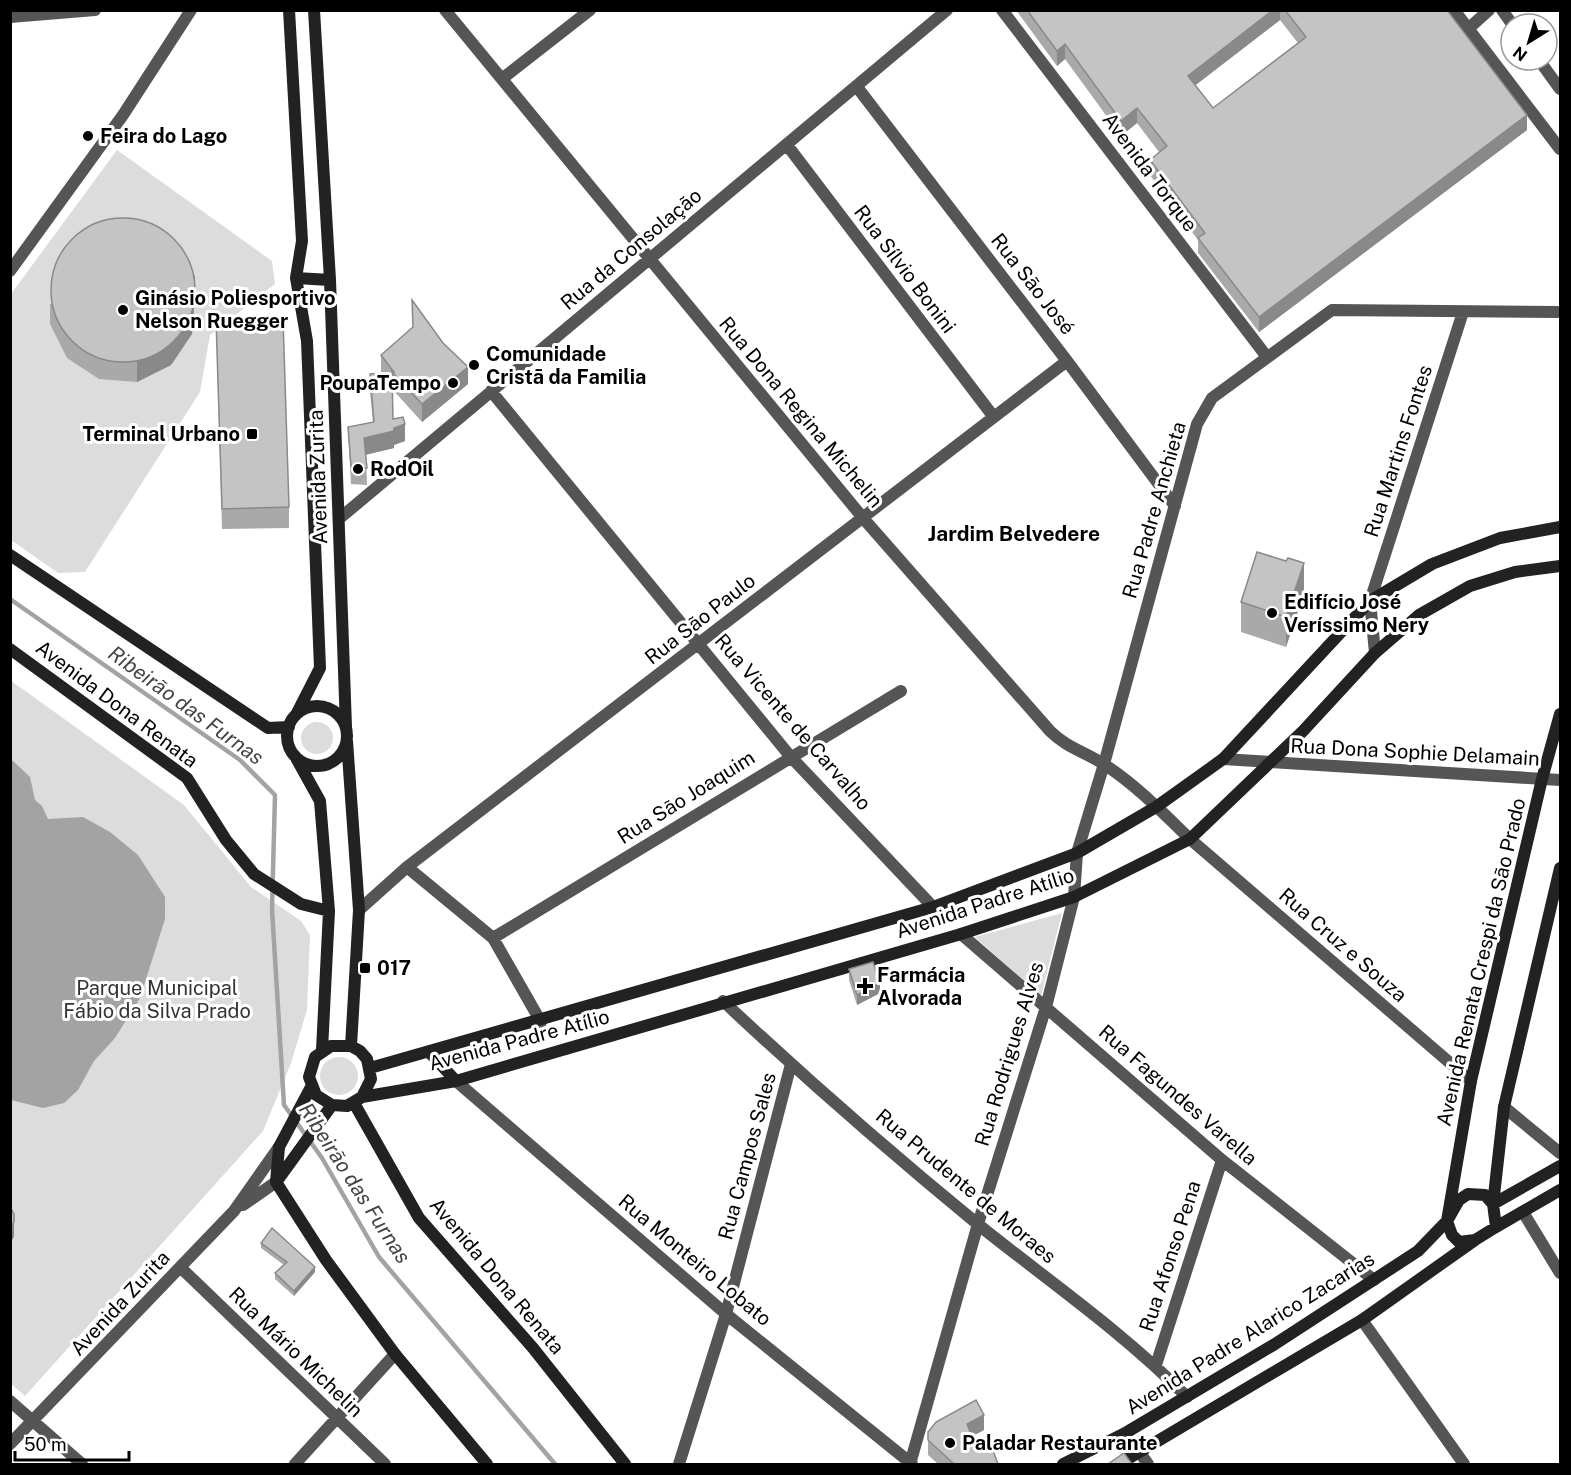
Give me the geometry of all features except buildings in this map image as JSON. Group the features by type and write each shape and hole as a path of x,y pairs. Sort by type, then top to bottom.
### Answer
{"street":[{"path":"10,17 95,10"},
{"path":"10,271 123,115 191,10"},
{"name":"Avenida Zurita","path":"289,10 302,241 296,278 307,341 320,668 296,715"},
{"name":"Avenida Zurita","path":"314,10 330,280 346,727"},
{"name":"Rua Dona Regina Michelin","path":"445,10 863,518 1050,731 1072,750 1104,764 1156,807"},
{"path":"503,78 590,10"},
{"name":"Rua da Consolação","path":"340,518 947,10"},
{"name":"Avenida Torque","path":"1002,10 1267,357"},
{"path":"1454,10 1560,148"},
{"path":"1468,29 1489,10"},
{"path":"1548,72 1560,89"},
{"name":"Rua São José","path":"857,87 1175,506"},
{"name":"Rua Sílvio Bonini","path":"787,145 993,416"},
{"path":"296,278 330,280"},
{"name":"Rua Padre Anchieta","path":"1074,897 1077,853 1104,764 1197,424 1212,398 1332,310 1560,312"},
{"name":"Rua Martins Fontes","path":"1370,601 1463,312"},
{"name":"Rua São Paulo","path":"359,910 407,867 1067,361"},
{"name":"Rua Vicente de Carvalho","path":"491,391 790,756 933,907"},
{"name":"Avenida Padre Atílio","path":"370,1068 541,1022 933,907 1077,853 1156,807 1223,759 1370,601 1432,564 1500,538 1560,527"},
{"path":"10,555 268,728 289,727"},
{"name":"Avenida Padre Atílio","path":"358,1100 456,1081 723,1001 961,934 1074,897 1190,839 1266,763 1303,731 1375,653 1419,615 1470,586 1515,572 1560,566"},
{"path":"1370,601 1375,653"},
{"name":"Avenida Dona Renata","path":"10,649 187,778 226,840 254,874 301,904 329,911"},
{"name":"Rua São Joaquim","path":"493,938 790,756 901,691"},
{"path":"322,1050 329,911 320,801 288,742 289,727 296,715 314,706 324,706 334,711 346,727 359,910 351,1046"},
{"name":"Avenida Renata Crespi da São Prado","path":"1447,1221 1472,1081 1542,779 1560,714"},
{"path":"295,756 312,765 330,763 338,758 347,741"},
{"name":"Rua Dona Sophie Delamain","path":"1223,759 1560,780"},
{"name":"Rua Cruz e Souza","path":"1156,807 1190,839 1472,1081"},
{"path":"407,867 493,938 541,1022"},
{"path":"1496,1227 1493,1204 1504,1107 1556,902 1560,868"},
{"name":"Rua Rodrigues Alves","path":"911,1464 978,1224 1046,1007 1074,897"},
{"name":"Rua Fagundes Varella","path":"961,934 1221,1160 1374,1280"},
{"name":"Rua Prudente de Moraes","path":"723,1001 791,1064 978,1224 1156,1365 1187,1397"},
{"path":"331,1046 351,1046 367,1059 370,1068 368,1089 358,1100 332,1105 316,1095 312,1087 310,1066 322,1050 331,1046"},
{"path":"429,1052 456,1081"},
{"name":"Rua Campos Sales","path":"679,1464 726,1314 791,1064"},
{"name":"Rua Monteiro Lobato","path":"456,1081 726,1314 911,1464"},
{"path":"312,1087 279,1147 276,1182 326,1260 395,1354 487,1464"},
{"name":"Avenida Dona Renata","path":"358,1100 419,1218 533,1348 625,1464"},
{"path":"276,1182 332,1105"},
{"path":"1504,1107 1560,1154"},
{"name":"Avenida Zurita","path":"10,1444 234,1211 279,1147"},
{"name":"Rua Afonso Pena","path":"1156,1365 1221,1160"},
{"path":"1493,1204 1560,1166"},
{"name":"Avenida Zurita","path":"234,1211 276,1182"},
{"path":"1119,1464 1362,1320 1475,1240 1560,1190"},
{"path":"1475,1240 1459,1242 1452,1235 1447,1221 1459,1200 1468,1194 1485,1195 1493,1204"},
{"path":"1523,1212 1560,1273"},
{"name":"Avenida Padre Alarico Zacarias","path":"1063,1464 1187,1397 1374,1280 1418,1251 1447,1221"},
{"name":"Rua Mário Michelin","path":"180,1268 385,1464"},
{"path":"1362,1320 1461,1464"},
{"path":"295,1464 395,1354"},
{"path":"10,1401 82,1464"},
{"path":"1140,1453 1148,1464"}],"green space":[{"path":"117,150 272,261 275,284 210,335 200,392 85,572 58,573 11,540 11,294"},
{"name":"Parque Municipal Fábio da Silva Prado","path":"10,680 184,805 251,887 301,921 310,935 307,1010 291,1063 263,1131 25,1396 10,1383"},
{"path":"317,722 328,727 333,738 328,749 317,754 306,749 301,738 306,727"},
{"path":"1062,913 1041,996 975,937"},
{"path":"339,1057 346,1058 352,1063 357,1069 357,1083 352,1089 346,1094 339,1095 332,1094 326,1089 321,1083 320,1076 321,1069 326,1063 332,1058"}],"shaded area":[{"path":"11,759 30,777 35,800 42,806 48,819 83,817 110,832 138,855 165,897 165,919 140,998 115,1038 94,1061 78,1090 64,1103 43,1108 11,1100"}],"waterway":[{"name":"Ribeirão das Furnas","path":"10,599 240,760 275,795 272,909 284,1105 322,1158 379,1257 555,1464"}],"place":[{"name":"Feira do Lago","path":"88,136"},
{"name":"Ginásio Poliesportivo Nelson Ruegger","path":"123,310"},
{"name":"Comunidade Cristã da Familia","path":"474,365"},
{"name":"PoupaTempo","path":"453,383"},
{"name":"Terminal Urbano","path":"252,434"},
{"name":"RodOil","path":"358,469"},
{"name":"Edifício José Veríssimo Nery","path":"1272,613"},
{"name":"017","path":"365,968"},
{"name":"Farmácia Alvorada","path":"865,986"},
{"name":"Paladar Restaurante","path":"950,1443"}],"district":[{"name":"Jardim Belvedere","path":"1014,533"}]}
